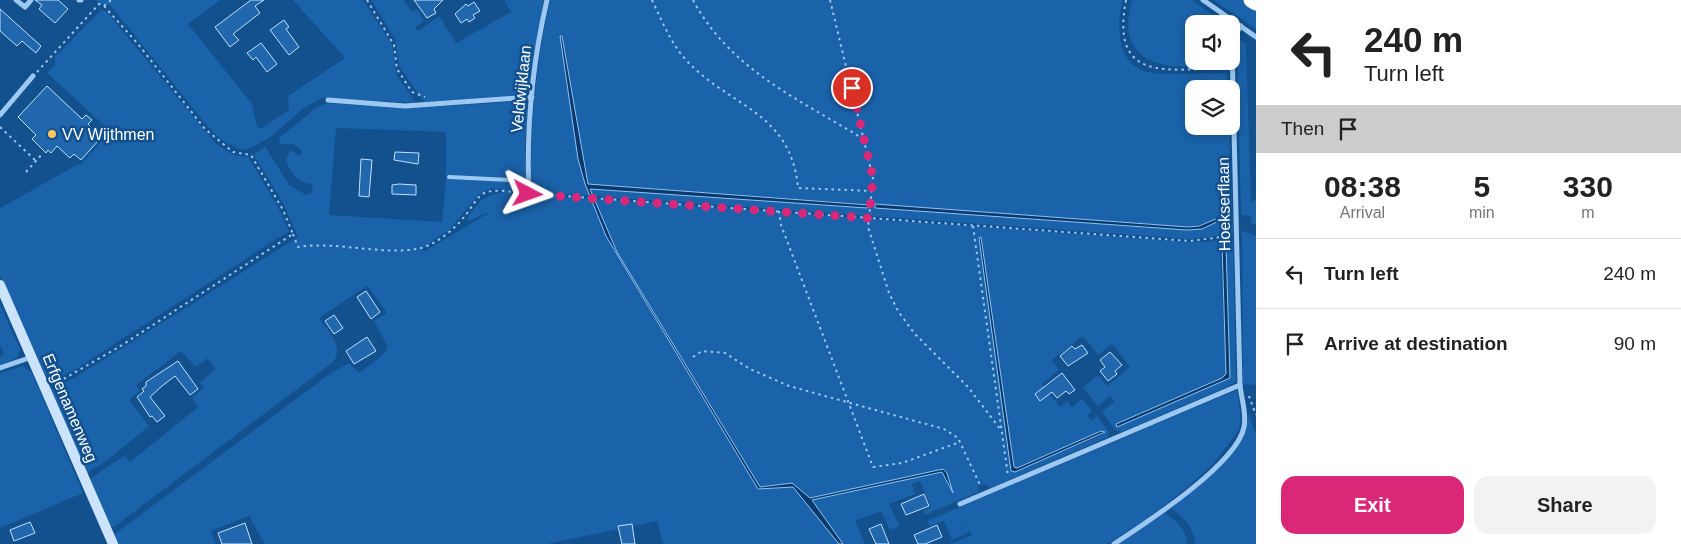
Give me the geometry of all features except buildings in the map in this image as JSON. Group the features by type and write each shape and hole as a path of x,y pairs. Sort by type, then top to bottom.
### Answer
{"highway":[{"path":"1252,0 1256,3"}],"street":[{"path":"16,0 25,7 31,0"},
{"name":"Veldwijklaan","path":"529,196 528,149 532,97 547,0"},
{"path":"1203,0 1224,15"},
{"path":"1240,26 1256,37"},
{"name":"Hoekserflaan","path":"1114,544 1174,504 1218,464 1242,434 1245,424 1240,386 1233,70"},
{"path":"0,115 33,76"},
{"path":"328,100 405,106 532,97"},
{"name":"Erfgenamenweg","path":"0,285 113,544"},
{"path":"0,368 32,357"},
{"path":"960,504 1240,386"}],"lane":[{"path":"449,177 528,181"}],"path":[{"path":"104,6 111,0"},
{"path":"368,0 394,45 397,69 412,92 430,97"},
{"path":"652,0 666,33 687,61 766,120 778,134 790,150 796,169 798,188 873,191"},
{"path":"693,0 705,20 735,55 752,70 767,82 865,140"},
{"path":"830,0 873,178 868,227 876,255 898,311 914,333 968,387 1001,430"},
{"path":"1126,0 1122,24 1125,43 1140,64 1153,69 1185,69"},
{"path":"33,76 99,4 104,6 138,44 205,129 232,152 251,155 283,210 298,247 336,245 360,248 417,249 455,228 484,193 495,191 529,196 586,197 1190,241 1237,235"},
{"path":"0,127 36,160"},
{"path":"26,172 43,153"},
{"path":"779,211 781,225 873,467 902,463 960,442"},
{"path":"973,225 1009,484"},
{"path":"44,389 69,378 293,234"},
{"path":"693,357 702,351 725,353 750,369 781,383 953,433 960,442 984,494"}],"shaded area":[{"path":"96,0 220,0 188,24 252,104 257,126 261,129 289,110 288,96 345,58 293,0 363,0 392,45 397,76 416,103 322,98 304,108 269,138 251,148 241,150 220,139 110,5 99,4"},
{"path":"371,0 404,0 412,12 417,9 424,21 415,27 418,31 439,16 456,43 511,12 504,0 544,0 530,90 522,96 424,102 399,66 395,39"},
{"path":"550,0 1123,0 1119,19 1120,39 1127,58 1133,65 1141,70 1158,73 1227,73 1227,80 1185,80 1185,135 1229,135 1233,234 1190,239 592,196 591,188 867,208 868,204 588,184 562,36 560,36 578,159 590,196 533,192 531,190 531,166 538,70","holes":["875,204 1188,227 1223,219 1202,229 1187,230 875,208"]},
{"path":"1132,0 1192,0 1213,15 1185,15 1185,67 1153,62 1140,54 1131,41 1128,24"},
{"path":"1213,0 1241,0 1256,10 1256,29 1240,18 1240,15 1235,15"},
{"path":"101,10 107,12 216,144 234,155 248,157 278,207 289,231 73,371 49,383 0,276 0,208 81,164 102,141 97,136 106,127 47,73 55,65 55,57"},
{"path":"560,36 562,36 588,184 869,205 867,208 590,189 617,252 760,487 792,483 810,498 943,469 947,473 953,493 942,472 812,500 843,544 839,544 793,487 758,489 606,236 585,184 578,159"},
{"path":"1240,40 1246,44 1251,202 1256,200 1256,225 1251,223 1251,216 1241,215 1240,80 1238,80 1238,70 1240,70"},
{"path":"524,101 528,104 525,149 526,199 531,199 531,195 591,199 616,254 758,489 793,487 839,544 663,544 657,521 547,544 265,544 249,516 211,531 216,544 116,544 114,536 116,533 331,373 349,363 359,373 383,355 388,347 374,321 387,313 367,286 319,318 331,334 336,345 337,351 333,362 114,527 110,526 90,479 125,455 130,462 198,407 192,397 204,388 200,382 216,369 208,358 196,367 181,351 136,385 140,391 129,400 149,426 109,459 87,473 51,389 76,377 298,237 283,203 254,155 265,146 289,185 306,195 312,192 313,184 303,182 295,177 286,159 290,150 300,156 302,151 294,144 280,144 279,138 316,108 327,103 390,107 451,106","holes":["336,128 446,132 446,180 442,222 329,215","491,188 502,189 502,193 485,198 477,204 467,219 468,221 492,211 425,251 421,249 450,229 478,195"]},
{"path":"593,199 1190,242 1206,242 1233,237 1236,381 1229,386 1122,432 1115,430 1102,412 1115,401 1110,396 1098,406 1083,387 1098,375 1107,386 1130,367 1112,344 1098,355 1083,336 1052,360 1059,370 1042,384 1060,407 1067,401 1072,407 1082,399 1092,411 1087,415 1091,421 1097,416 1109,432 1108,437 991,488 984,484 978,486 978,492 925,515 923,511 931,507 920,481 912,484 915,494 889,504 899,526 890,530 881,511 855,521 865,544 843,544 812,500 942,472 951,492 945,470 810,498 790,483 760,487 617,252","holes":["980,237 1014,467 1016,468 1101,431 1104,434 1015,472 1011,471","1224,244 1230,378 1116,427 1116,424 1222,378 1226,374 1220,246"]},
{"path":"875,204 1188,227 1199,226 1221,217 1223,219 1202,229 1187,230 875,208"},
{"path":"1242,231 1256,236 1256,385 1243,384"},
{"path":"981,237 1014,467 1017,468 1101,431 1105,432 1015,472 1011,471 979,238"},
{"path":"1222,244 1226,246 1230,378 1117,427 1116,424 1222,378 1226,374"},
{"path":"0,305 20,349 17,358 0,365 0,356 4,354 0,345"},
{"path":"23,366 32,373 83,493 0,528 0,373"},
{"path":"1237,390 1241,418 1239,430 1213,464 1189,486 1144,521 1107,544 950,544 972,535 963,515 970,532 952,540 944,521 930,526 927,521"},
{"path":"1249,414 1256,435 1256,544 1195,544 1188,523 1171,509 1218,469 1245,433"},
{"path":"1165,513 1183,530 1187,544 1119,544"}],"place":[{"name":"VV Wijthmen","path":"52,134"}],"route":[{"path":"528,194 869,218 873,178 852,88"}]}
